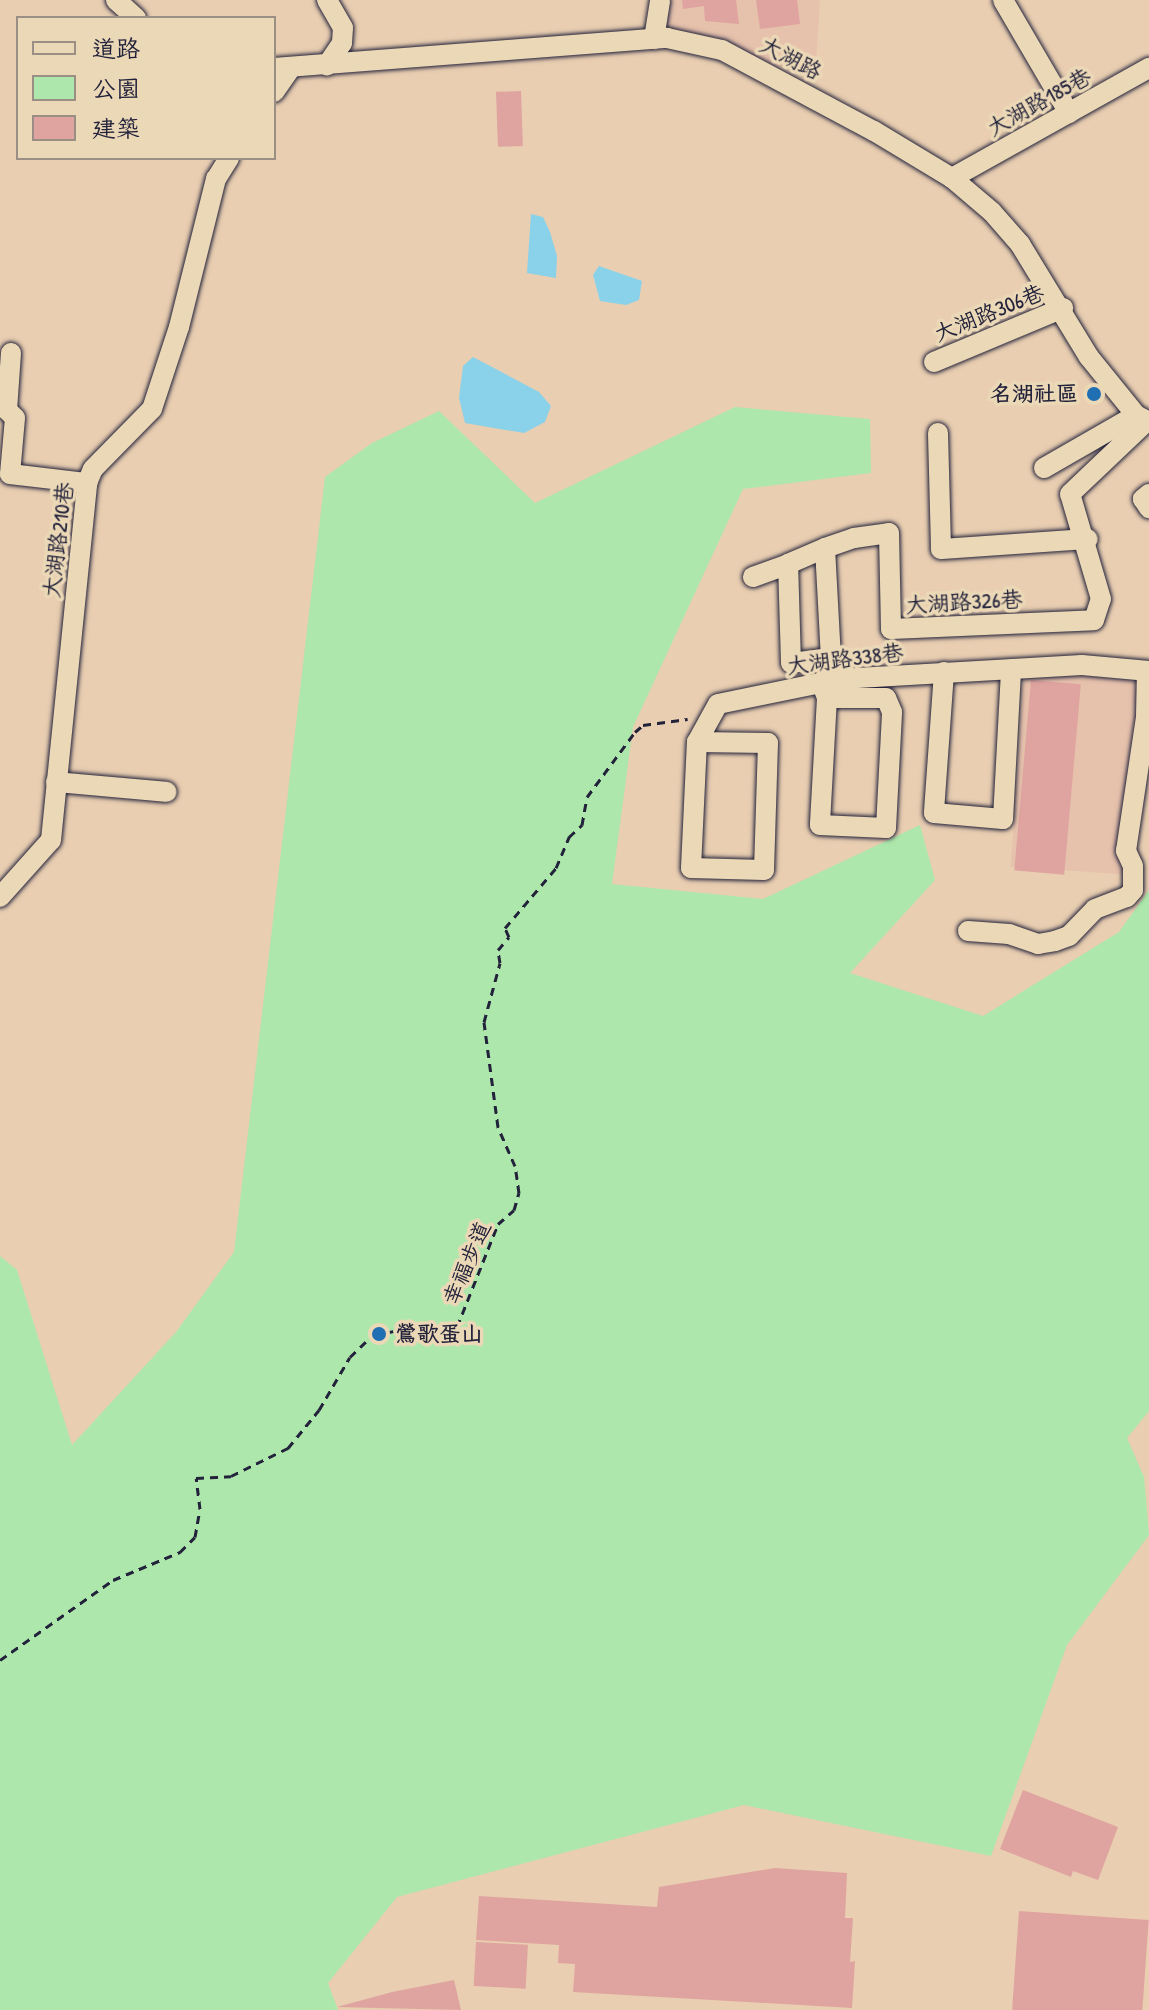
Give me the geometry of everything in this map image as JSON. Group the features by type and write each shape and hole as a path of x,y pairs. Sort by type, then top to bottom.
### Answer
{"street":[{"path":"116,0 134,16"},
{"path":"327,0 343,28 342,43 327,65"},
{"path":"654,39 660,0"},
{"path":"1003,0 1069,113"},
{"name":"大湖路","path":"283,68 654,39 722,50 759,66 952,178 1020,244 1063,308 1089,357 1144,419"},
{"name":"大湖路185巷","path":"952,178 1149,68"},
{"name":"大湖路210巷","path":"0,897 51,840 87,483 93,469 152,409 179,327 216,179 228,160"},
{"name":"大湖路306巷","path":"934,362 1063,308"},
{"path":"11,353 7,410 15,418 10,474 87,483"},
{"path":"1044,468 1144,419"},
{"name":"大湖路326巷","path":"753,577 825,548 889,533 891,629 1094,620 1101,599 1088,539 1070,494 1144,419"},
{"path":"938,433 941,549 1088,539"},
{"path":"1149,494 1143,499 1149,508"},
{"path":"788,564 791,663 831,658 825,548"},
{"name":"大湖路338巷","path":"709,716 718,704 944,672 1082,665 1148,671"},
{"path":"944,672 934,813 1003,819 1011,669"},
{"path":"968,931 1009,934 1038,944 1055,941 1069,936 1095,909 1127,897 1133,890 1133,866 1126,851 1146,717 1148,671"},
{"path":"824,690 886,698 892,712 886,828 820,825 824,690"},
{"path":"697,742 768,743 764,870 691,868 697,742 709,716"},
{"path":"56,782 167,792"}],"path":[{"name":"幸福步道","path":"0,1660 113,1580 180,1552 195,1537 200,1509 196,1478 231,1476 288,1448 319,1410 350,1357 372,1336 406,1328 451,1332 457,1327 498,1224 514,1210 519,1193 515,1166 498,1127 484,1022 500,963 498,950 509,937 505,928 556,868 569,837 582,825 587,797 635,732 643,725 709,716"}],"shaded area":[{"path":"665,0 820,0 816,60 802,74 662,28"},
{"path":"1025,663 1149,672 1134,875 1011,867"}],"green space":[{"path":"735,407 870,419 871,473 743,489 633,727 612,884 763,899 920,825 935,880 850,973 983,1016 1119,932 1149,890 1149,1411 1127,1438 1144,1477 1149,1535 1067,1645 991,1856 744,1805 397,1897 328,1983 338,2010 0,2010 0,1256 17,1270 72,1445 176,1332 234,1252 325,477 372,443 439,411 535,503"}],"water":[{"path":"531,214 543,217 550,232 557,256 556,278 527,273"},
{"path":"599,266 642,281 639,300 626,305 600,301 593,275"},
{"path":"473,357 539,392 551,406 545,422 524,433 465,423 459,398 463,366"}],"building":[{"path":"682,0 736,0 739,24 705,21 704,6 683,9"},
{"path":"756,0 797,0 800,24 760,29"},
{"path":"521,91 523,146 498,147 496,92"},
{"path":"1031,680 1081,684 1064,875 1014,870"},
{"path":"1023,1790 1118,1827 1098,1880 1073,1871 1071,1877 1000,1849"},
{"path":"775,1868 847,1873 845,1918 853,1918 850,1962 855,1961 852,2008 573,1992 575,1964 558,1963 559,1945 476,1940 479,1896 657,1907 659,1887"},
{"path":"1019,1911 1149,1920 1142,2010 1012,2010"},
{"path":"476,1942 528,1945 526,1989 474,1986"},
{"path":"454,1980 461,2010 337,2007 392,1992"}],"place":[{"name":"名湖社區","path":"1094,394"},
{"name":"鶯歌蛋山","path":"379,1334"}]}
